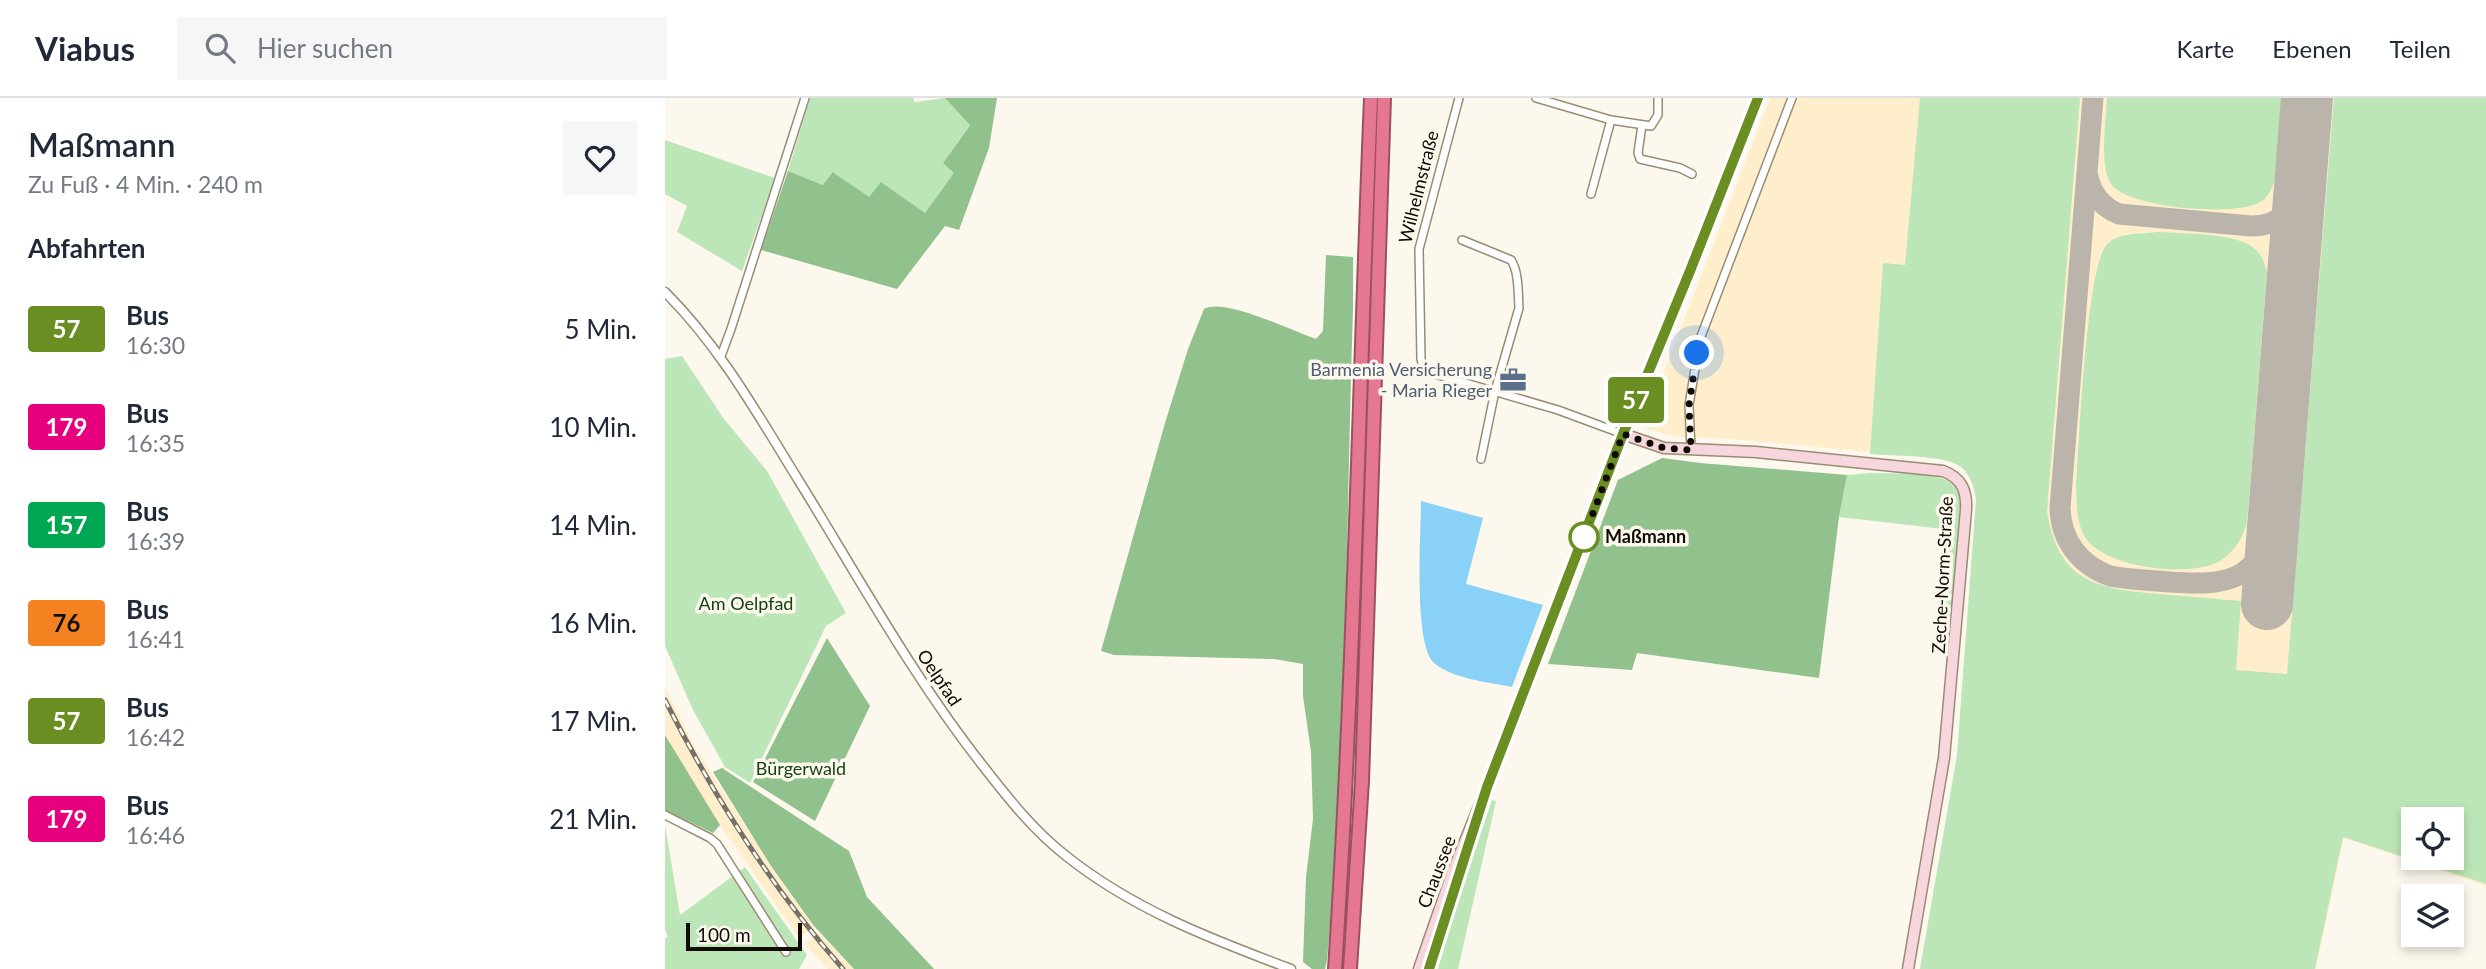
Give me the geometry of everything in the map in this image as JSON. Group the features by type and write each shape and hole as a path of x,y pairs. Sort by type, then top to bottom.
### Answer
{"highway":[{"path":"1335,969 1347,788 1371,98"},
{"path":"1350,969 1362,781 1384,98"}],"main road":[{"name":"Chaussee","path":"1419,969 1453,871 1623,434 1758,98"},
{"name":"Zeche-Norm-Straße","path":"1623,434 1664,448 1756,452 1916,467 1952,474 1963,486 1966,510 1944,758 1908,969"},
{"name":"Chaussee","path":"1429,969 1487,787"}],"street":[{"path":"721,356 805,98"},
{"name":"Wilhelmstraße","path":"1459,98 1419,249 1423,367 1428,372 1558,410 1623,434"},
{"path":"1537,98 1611,120 1649,127 1654,124 1658,115 1658,98"},
{"path":"1691,450 1689,405 1700,338 1792,98"},
{"path":"1591,194 1611,120"},
{"path":"1642,125 1638,153 1640,159 1681,168 1692,174"},
{"path":"1462,240 1511,260 1515,268 1519,308 1495,391 1481,459"},
{"name":"Oelpfad","path":"665,292 702,331 721,356 933,701 1013,804 1056,847 1097,879 1183,927 1291,969"},
{"path":"665,815 717,844 786,952"}],"shaded area":[{"path":"1770,98 2486,98 2486,886 2439,870 2464,870 2464,807 2401,807 2401,857 2344,838 2316,969 1921,969 1961,750 1976,576 1976,480 1954,460 1734,439 1676,437 1643,426"},
{"path":"665,687 696,749 771,866 814,926 799,938 676,757 665,735"},
{"path":"818,932 854,969 828,969 804,944"}],"green space":[{"path":"810,98 913,98 915,102 945,98 970,124 943,163 955,172 925,213 881,182 869,198 834,172 823,185 788,171"},
{"path":"945,98 997,98 989,148 959,230 945,226 897,289 761,250 788,171 823,185 833,172 869,197 881,182 925,213 954,173 943,163 970,125"},
{"path":"1920,98 2080,98 2047,511 2052,535 2060,553 2071,567 2099,584 2138,592 2241,601 2236,670 2287,674 2334,98 2486,98 2486,884 2443,870 2464,870 2464,807 2401,807 2401,856 2343,837 2315,969 1920,969 1957,755 1976,499 1973,485 1958,465 1929,458 1870,454 1883,263 1905,265"},
{"path":"2107,98 2282,98 2275,178 2267,197 2250,206 2208,209 2160,204 2121,192 2111,184 2105,166"},
{"path":"665,140 775,178 742,271 677,232 687,206 665,194"},
{"path":"2159,232 2209,235 2246,243 2260,254 2267,273 2247,522 2243,534 2230,553 2220,561 2189,569 2150,567 2131,563 2098,550 2083,534 2077,508 2076,487 2085,359 2100,259 2107,244 2118,237"},
{"path":"1326,255 1353,257 1353,308 1345,634 1334,879 1325,969 1312,969 1303,962 1306,877 1313,819 1311,752 1303,696 1303,664 1274,659 1114,655 1101,651 1165,423 1188,349 1204,309 1213,307 1242,311 1316,339 1323,331"},
{"name":"Am Oelpfad","path":"682,356 724,419 767,471 846,613 826,626 750,783 725,767 693,710 665,646 665,359"},
{"path":"1662,458 1847,475 1839,517 1819,678 1637,653 1632,670 1548,664 1618,480"},
{"path":"1871,473 1935,477 1951,483 1957,490 1960,504 1952,614 1943,621 1943,529 1839,517 1847,475"},
{"name":"Bürgerwald","path":"827,638 870,706 815,821 753,782"},
{"path":"665,735 720,825 713,833 665,810"},
{"path":"722,768 849,851 867,897 934,969 854,969 814,926 771,866 713,772"},
{"path":"1492,800 1496,801 1458,969 1438,969 1457,903"},
{"path":"665,825 680,915 745,867 807,955 799,969 665,969 665,938 668,937 665,930"}],"water":[{"path":"1421,501 1483,518 1466,584 1543,605 1512,687 1451,673 1434,663 1427,652 1421,612"}],"taxiway":[{"path":"2093,98 2060,508 2068,541 2081,558 2110,576 2208,583 2237,576 2249,568 2259,557 2274,521"},
{"path":"2088,177 2099,200 2119,214 2251,226 2272,222 2287,212 2296,196 2301,176"}],"runway":[{"path":"2267,604 2307,98"}],"railway":[{"path":"665,700 703,772 768,874 843,969"}],"bus line":[{"name":"57","path":"1429,969 1487,787 1623,434 1758,98"}],"place":[{"name":"Barmenia Versicherung - Maria Rieger","path":"1513,380"},
{"name":"Maßmann","path":"1584,537"}],"route":[{"path":"1584,537 1623,434 1664,448 1691,450 1689,405 1697,353"}]}
